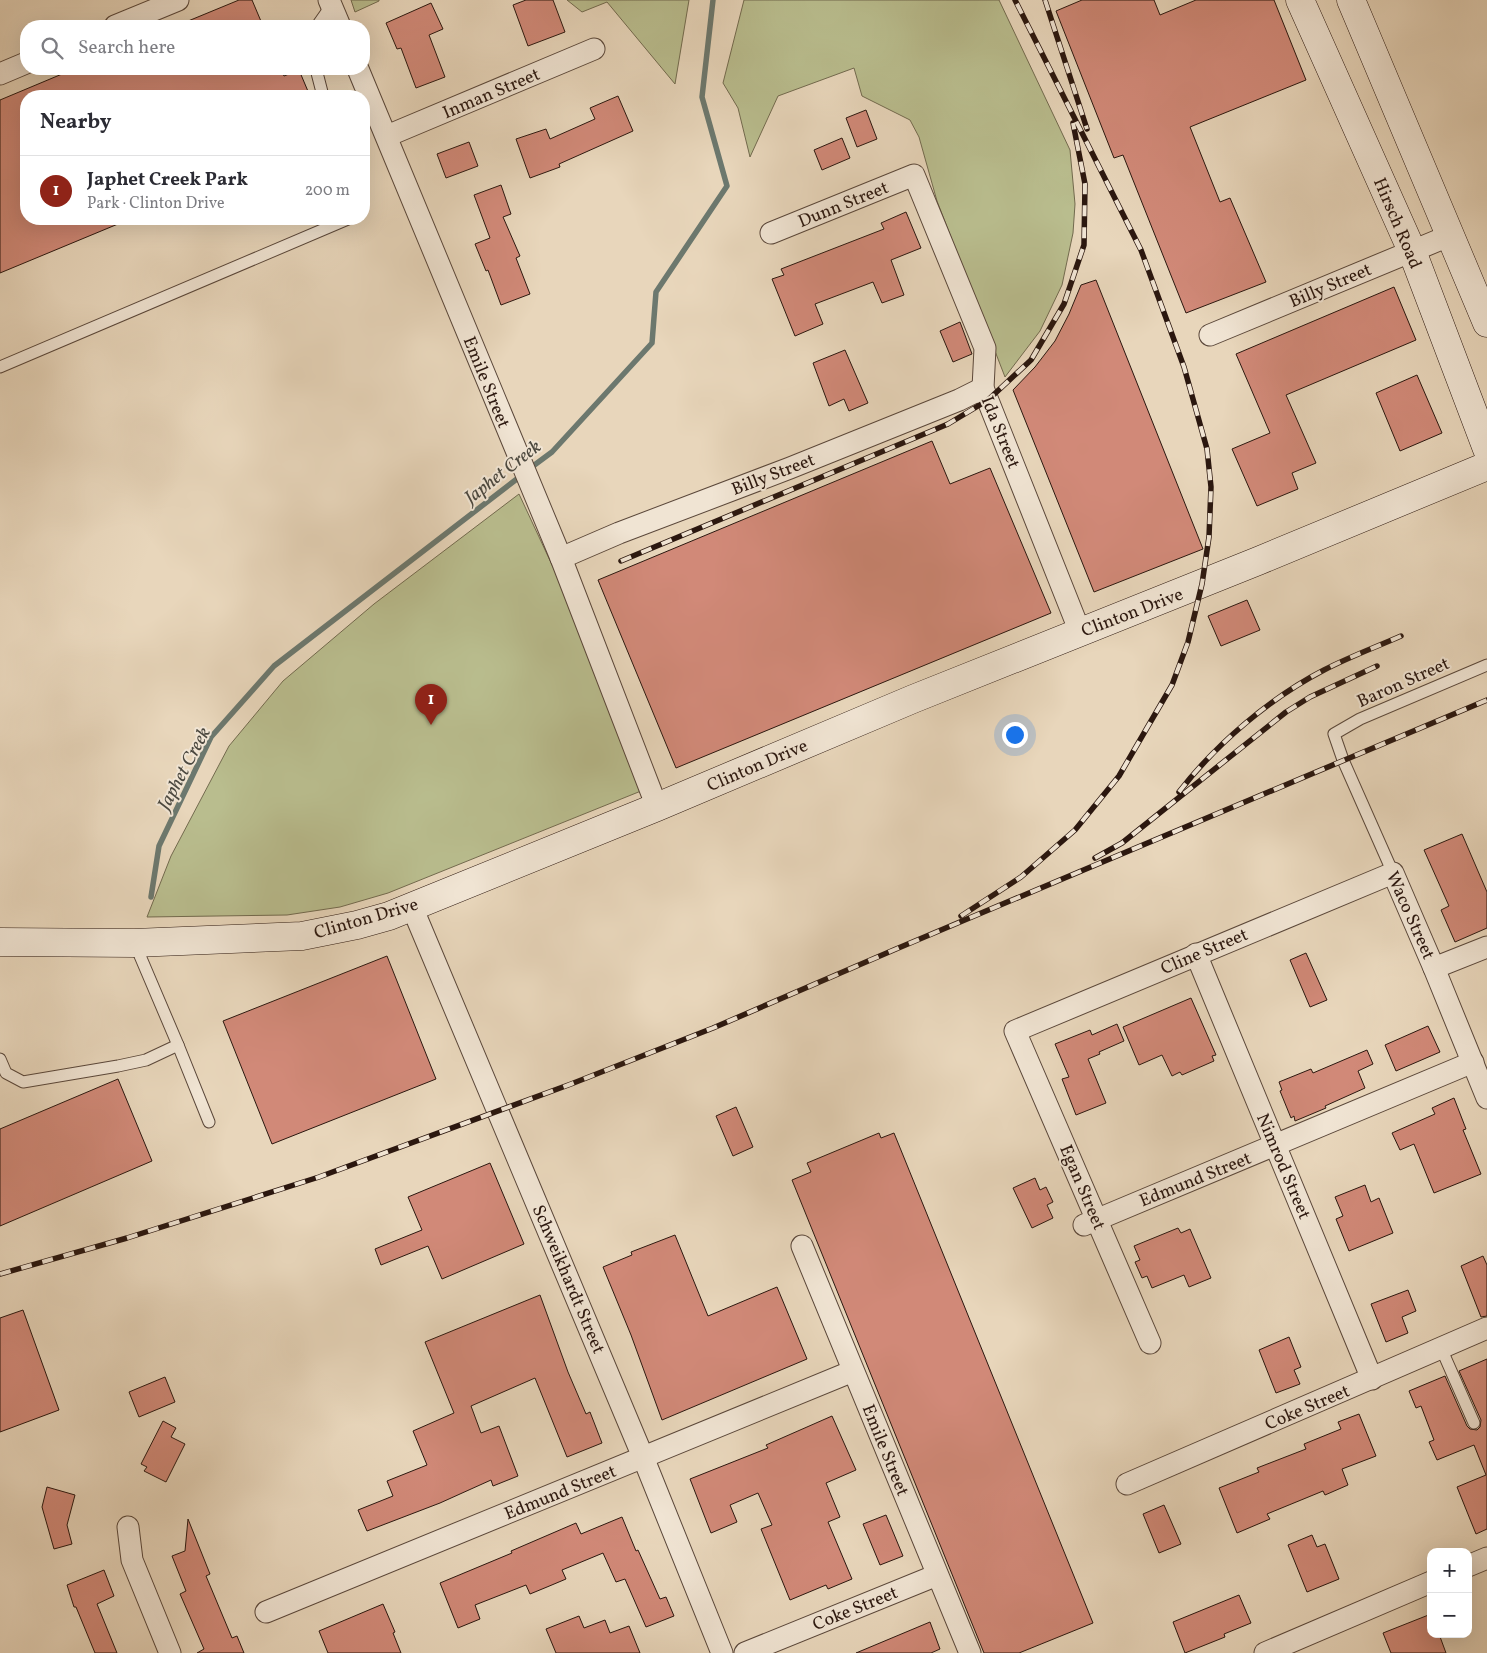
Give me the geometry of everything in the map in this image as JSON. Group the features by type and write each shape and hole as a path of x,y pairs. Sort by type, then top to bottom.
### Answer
{"main road":[{"name":"Hirsch Road","path":"1300,0 1412,251 1487,449"},
{"path":"1351,0 1487,324"},
{"name":"Clinton Drive","path":"0,942 134,943 302,936 357,925 389,916 657,807 913,699 1258,561 1487,466"}],"street":[{"path":"130,20 178,0"},
{"path":"330,3 337,20"},
{"name":"Inman Street","path":"387,136 594,49"},
{"path":"0,74 20,66"},
{"name":"Emile Street","path":"361,75 367,90"},
{"name":"Emile Street","path":"370,97 557,550 657,807"},
{"name":"Dunn Street","path":"771,233 914,174"},
{"name":"Ida Street","path":"914,174 985,348 983,388 1080,632"},
{"name":"Billy Street","path":"1210,335 1451,235"},
{"name":"Billy Street","path":"557,550 619,533 790,468 959,400 983,388"},
{"name":"Cline Street","path":"1016,1031 1393,873"},
{"name":"Waco Street","path":"1393,873 1487,1098"},
{"name":"Schweikhardt Street","path":"412,907 643,1457 722,1653"},
{"path":"1434,968 1487,947"},
{"name":"Nimrod Street","path":"1196,954 1372,1379"},
{"name":"Egan Street","path":"1016,1031 1090,1222 1150,1343"},
{"name":"Edmund Street","path":"1090,1222 1473,1062"},
{"name":"Emile Street","path":"802,1246 970,1653"},
{"name":"Coke Street","path":"1127,1484 1487,1328"},
{"name":"Edmund Street","path":"266,1612 853,1371"},
{"path":"128,1527 132,1560 170,1653"},
{"path":"1472,1564 1487,1558"},
{"name":"Coke Street","path":"746,1653 937,1575"},
{"path":"1265,1653 1427,1584"}],"lane":[{"path":"320,20 330,3"},
{"path":"318,75 321,90"},
{"path":"0,367 334,225"},
{"name":"Baron Street","path":"1334,734 1360,719 1487,665"},
{"name":"Waco Street","path":"1334,734 1343,760 1393,873"},
{"path":"134,943 209,1122"},
{"path":"0,1059 6,1073 23,1082 146,1060 178,1046"},
{"path":"1442,1348 1474,1423"}],"green space":[{"path":"351,0 379,0 379,1 355,12"},
{"path":"567,0 689,0 675,84 607,2 582,12"},
{"path":"744,0 999,0 1070,150 1075,204 1073,233 1062,285 1040,331 1005,377 937,201 919,137 910,120 862,96 854,68 778,96 750,157 738,108 723,83"},
{"path":"519,494 560,582 641,791 388,893 340,907 287,915 147,917 171,856 229,746 283,681 374,604"}],"building":[{"path":"239,0 252,0 260,20 191,20"},
{"path":"526,0 553,0 565,32 528,46 513,5"},
{"path":"1082,0 1154,0 1160,15 1196,0 1274,0 1306,80 1190,127 1220,202 1230,198 1266,282 1186,313 1123,155 1114,158 1056,11"},
{"path":"431,3 443,29 429,35 445,77 416,88 401,48 397,49 386,23"},
{"path":"60,75 301,75 307,90 24,90"},
{"path":"20,92 20,225 116,225 0,273 0,100"},
{"path":"618,96 633,131 559,164 560,167 530,178 516,139 546,129 550,139 595,119 590,108"},
{"path":"866,110 877,139 857,147 846,118"},
{"path":"842,138 850,158 822,170 814,150"},
{"path":"469,142 478,166 446,178 437,154"},
{"path":"501,185 511,214 503,217 520,256 516,258 530,294 501,305 488,270 486,271 475,244 490,238 474,195"},
{"path":"906,212 921,248 891,260 904,295 882,303 873,282 815,304 823,324 795,336 772,279 784,275 781,269 884,229 881,223"},
{"path":"1096,280 1203,549 1094,592 1013,390 1035,367 1055,341 1081,285"},
{"path":"1394,287 1416,340 1286,395 1316,463 1292,473 1298,489 1257,506 1232,449 1270,433 1236,354"},
{"path":"960,322 972,354 953,362 940,331"},
{"path":"845,350 868,403 849,411 844,399 829,406 813,363"},
{"path":"1417,375 1442,433 1400,451 1376,393"},
{"path":"932,441 950,484 990,468 1051,613 676,768 598,580"},
{"path":"1247,600 1260,630 1221,646 1208,616"},
{"path":"1462,834 1487,892 1487,928 1455,942 1441,910 1449,906 1424,850"},
{"path":"1306,953 1327,1000 1310,1007 1290,960"},
{"path":"387,956 436,1079 272,1144 223,1021"},
{"path":"1191,998 1216,1055 1212,1056 1214,1061 1182,1075 1180,1072 1172,1076 1162,1055 1139,1065 1123,1027"},
{"path":"1117,1024 1124,1041 1088,1059 1106,1103 1076,1115 1062,1079 1069,1077 1055,1044 1090,1030 1092,1035"},
{"path":"1428,1026 1440,1052 1396,1071 1385,1045"},
{"path":"1367,1050 1373,1064 1358,1071 1365,1088 1295,1121 1294,1116 1291,1118 1280,1091 1282,1090 1279,1082 1311,1069 1313,1073"},
{"path":"118,1079 152,1161 0,1226 0,1129"},
{"path":"1454,1098 1466,1129 1463,1130 1481,1174 1434,1193 1414,1144 1400,1150 1392,1133 1435,1114 1432,1108"},
{"path":"736,1107 753,1147 733,1156 716,1116"},
{"path":"879,1133 881,1138 894,1133 1093,1623 1019,1653 984,1653 792,1180 811,1172 807,1163"},
{"path":"490,1163 524,1244 442,1279 428,1246 381,1265 375,1249 422,1230 408,1197"},
{"path":"1035,1178 1040,1190 1046,1187 1053,1202 1047,1205 1053,1218 1032,1228 1013,1188"},
{"path":"1365,1185 1371,1202 1379,1198 1393,1233 1349,1251 1336,1219 1343,1216 1335,1197"},
{"path":"1178,1228 1181,1233 1190,1229 1211,1278 1189,1287 1184,1275 1152,1288 1147,1276 1142,1278 1135,1262 1140,1260 1134,1246"},
{"path":"675,1235 708,1316 777,1287 807,1359 662,1420 631,1335 603,1267 632,1255 631,1252"},
{"path":"1483,1256 1487,1265 1487,1316 1481,1317 1461,1266"},
{"path":"1408,1290 1416,1311 1402,1317 1408,1333 1386,1342 1371,1304"},
{"path":"540,1295 568,1372 586,1414 590,1412 602,1443 567,1457 535,1378 471,1406 481,1433 499,1426 518,1476 493,1486 491,1480 440,1503 367,1531 358,1510 393,1496 387,1481 427,1465 413,1431 454,1413 425,1342"},
{"path":"23,1310 59,1410 0,1432 0,1318"},
{"path":"1289,1337 1301,1367 1294,1370 1300,1384 1276,1393 1259,1350"},
{"path":"1487,1359 1487,1529 1476,1534 1457,1487 1486,1475 1474,1445 1437,1460 1429,1442 1434,1440 1421,1406 1416,1408 1409,1391 1445,1376 1467,1426 1470,1429 1477,1430 1480,1427 1481,1420 1459,1371"},
{"path":"165,1377 175,1402 139,1417 129,1392"},
{"path":"1359,1414 1376,1456 1342,1469 1348,1485 1325,1495 1323,1491 1267,1514 1270,1519 1237,1533 1219,1488 1259,1472 1257,1468 1306,1449 1304,1444 1341,1429 1338,1422"},
{"path":"832,1416 856,1470 826,1483 840,1517 828,1522 852,1579 828,1589 826,1585 790,1600 761,1529 772,1525 758,1493 730,1505 737,1522 711,1533 690,1479 768,1448 766,1445"},
{"path":"163,1421 176,1428 171,1437 185,1444 166,1482 144,1471 147,1467 141,1464"},
{"path":"47,1487 75,1495 67,1525 72,1544 54,1549 42,1507"},
{"path":"1164,1505 1181,1544 1159,1553 1143,1514"},
{"path":"886,1515 903,1556 880,1565 863,1524"},
{"path":"622,1517 636,1551 638,1550 660,1599 666,1597 674,1616 646,1627 625,1579 616,1582 603,1553 562,1570 566,1579 530,1594 526,1585 475,1605 480,1619 458,1628 440,1583 512,1553 511,1551 576,1523 581,1534"},
{"path":"188,1519 210,1574 206,1576 232,1638 237,1636 244,1653 197,1653 204,1649 180,1594 186,1591 172,1556 185,1551"},
{"path":"1312,1535 1317,1547 1325,1544 1339,1579 1307,1592 1288,1545"},
{"path":"104,1570 114,1596 97,1604 117,1653 95,1653 76,1607 74,1607 67,1585"},
{"path":"1239,1595 1251,1623 1224,1634 1225,1637 1185,1653 1173,1622"},
{"path":"383,1604 395,1632 393,1633 401,1653 328,1653 319,1631"},
{"path":"579,1616 584,1628 605,1620 610,1633 629,1626 640,1653 556,1653 546,1629"},
{"path":"1427,1616 1427,1638 1440,1638 1446,1653 1391,1653 1383,1633"},
{"path":"930,1622 940,1649 931,1653 856,1653"}],"waterway":[{"name":"Japhet Creek","path":"529,469 552,452 652,343 656,292 727,186 702,97 713,0"},
{"name":"Japhet Creek","path":"151,897 159,846 211,737 274,666 522,475"}],"railway":[{"path":"961,916 1021,877 1075,830 1119,776 1172,685 1188,642 1202,584 1209,537 1211,487 1207,449 1184,367 1141,250 1015,0"},
{"path":"1045,0 1087,129"},
{"path":"621,561 948,424 988,400 1031,360 1064,304 1084,245 1085,184 1073,123"},
{"path":"1179,792 1227,740 1264,708 1304,681 1333,665 1401,636"},
{"path":"1095,858 1122,843 1286,712 1310,697 1377,666"},
{"path":"0,1274 127,1238 319,1177 571,1084 713,1028 1487,700"}],"place":[{"name":"Japhet Creek Park","path":"431,725"}]}
